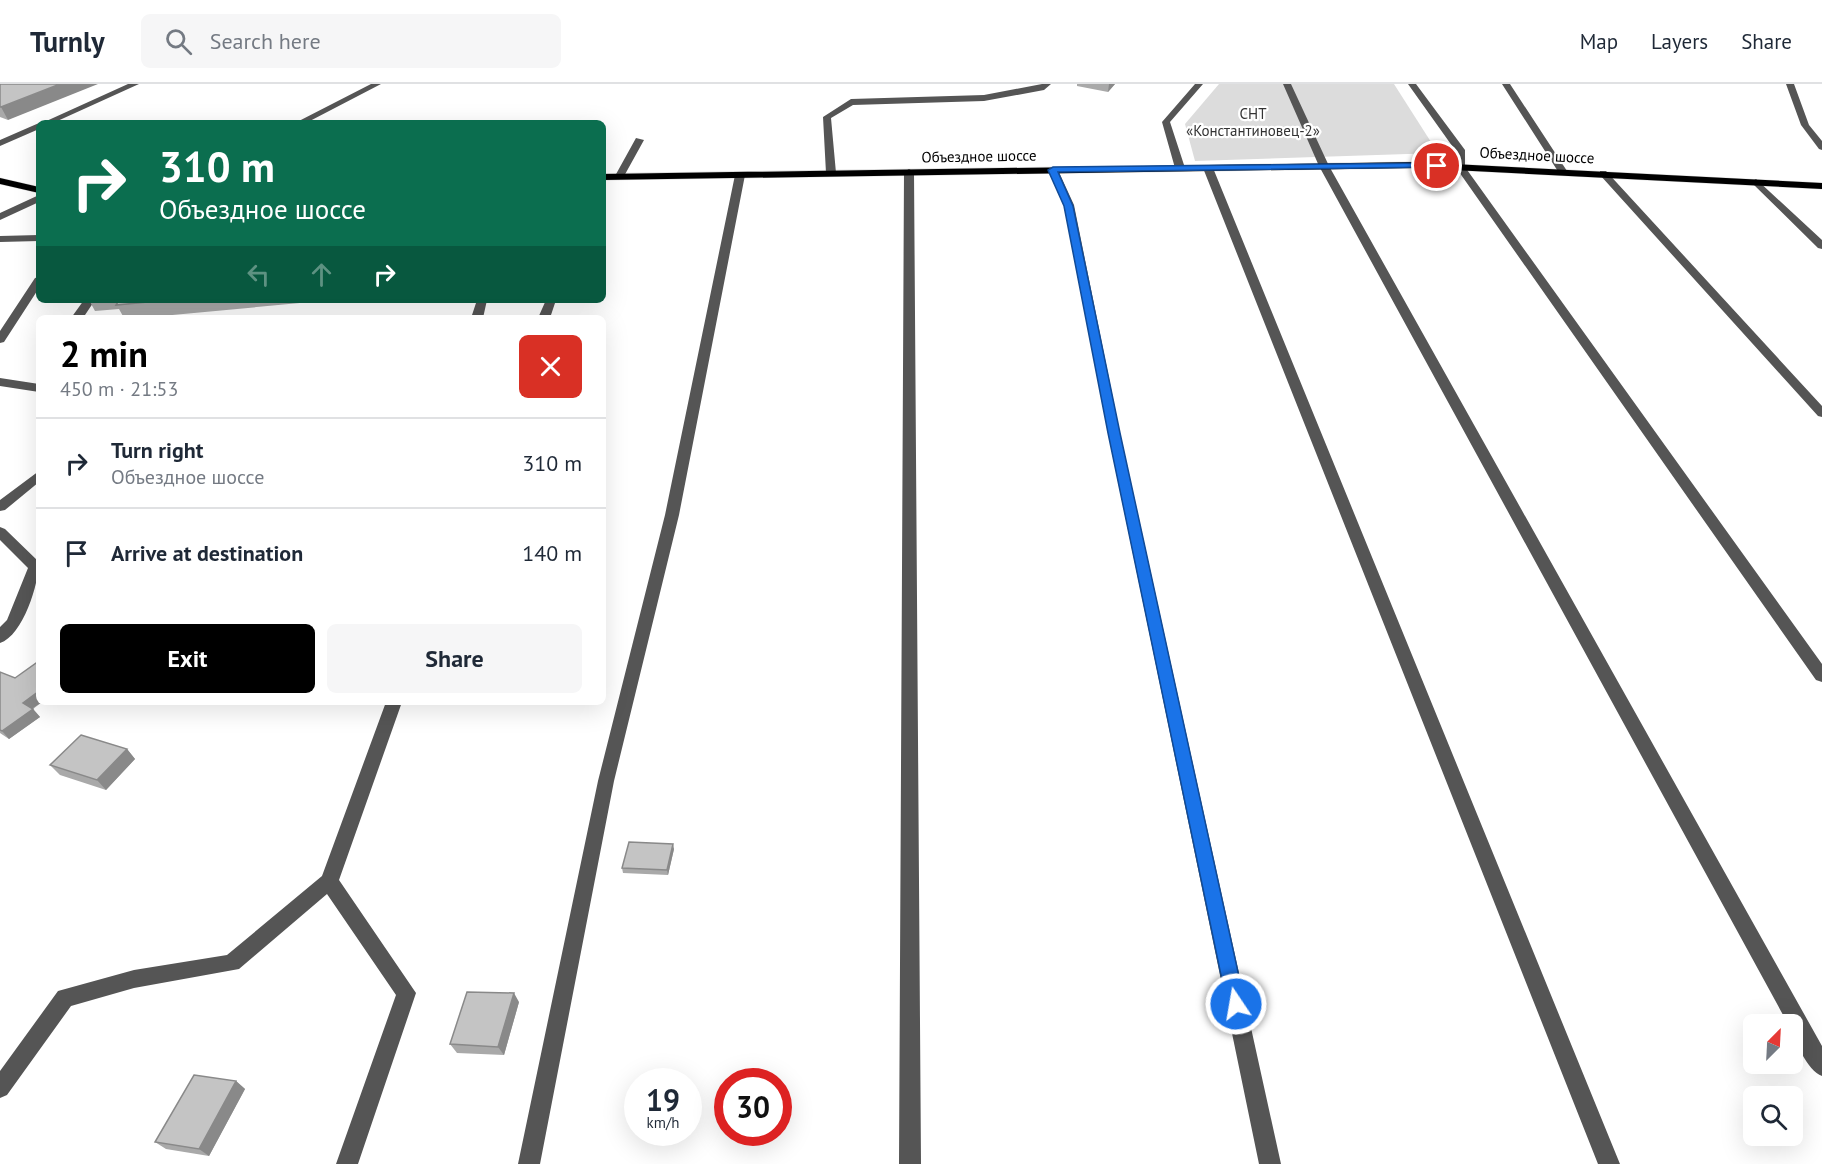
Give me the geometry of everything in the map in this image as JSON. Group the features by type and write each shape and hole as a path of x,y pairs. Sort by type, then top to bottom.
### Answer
{"main road":[{"name":"Объездное шоссе","path":"606,177 1460,166 1822,186"},
{"path":"0,181 36,189"}],"street":[{"path":"53,120 135,84"},
{"path":"305,120 377,84"},
{"path":"831,173 827,117 851,102 984,98 1044,87 1047,84"},
{"path":"1180,168 1166,122 1199,84"},
{"path":"1287,84 1324,166 1822,1066"},
{"path":"1412,84 1460,150 1460,166 1822,676"},
{"path":"1506,84 1562,171"},
{"path":"1790,84 1805,125 1822,147"},
{"path":"0,143 36,127"},
{"path":"620,176 639,140"},
{"path":"1208,168 1609,1164"},
{"path":"1053,170 1069,206 1114,433 1270,1164"},
{"path":"909,172 910,1164"},
{"path":"1603,173 1822,413"},
{"path":"529,1164 606,781 672,515 740,175"},
{"path":"1756,182 1822,246"},
{"path":"0,217 36,199"},
{"path":"0,239 36,238"},
{"path":"0,340 36,285"},
{"path":"0,381 36,387"},
{"path":"0,507 36,477"},
{"path":"0,532 36,567 13,623 0,637"},
{"path":"0,1088 65,998 134,979 232,963 329,881 392,705"},
{"path":"329,881 406,993 347,1164"}],"green space":[{"name":"СНТ «Константиновец-2»","path":"1219,84 1394,84 1438,153 1195,161 1185,124"}],"building":[{"path":"0,84 60,84 0,107"},
{"path":"36,663 36,693 23,703 33,709 2,731 0,730 0,672 15,678"},
{"path":"81,735 127,749 97,780 50,765"},
{"path":"629,842 673,844 667,870 622,868"},
{"path":"467,992 514,993 498,1047 450,1044"},
{"path":"194,1075 236,1081 199,1149 155,1142"}],"route":[{"path":"1236,1004 1114,433 1069,206 1053,170 1437,166"}]}
